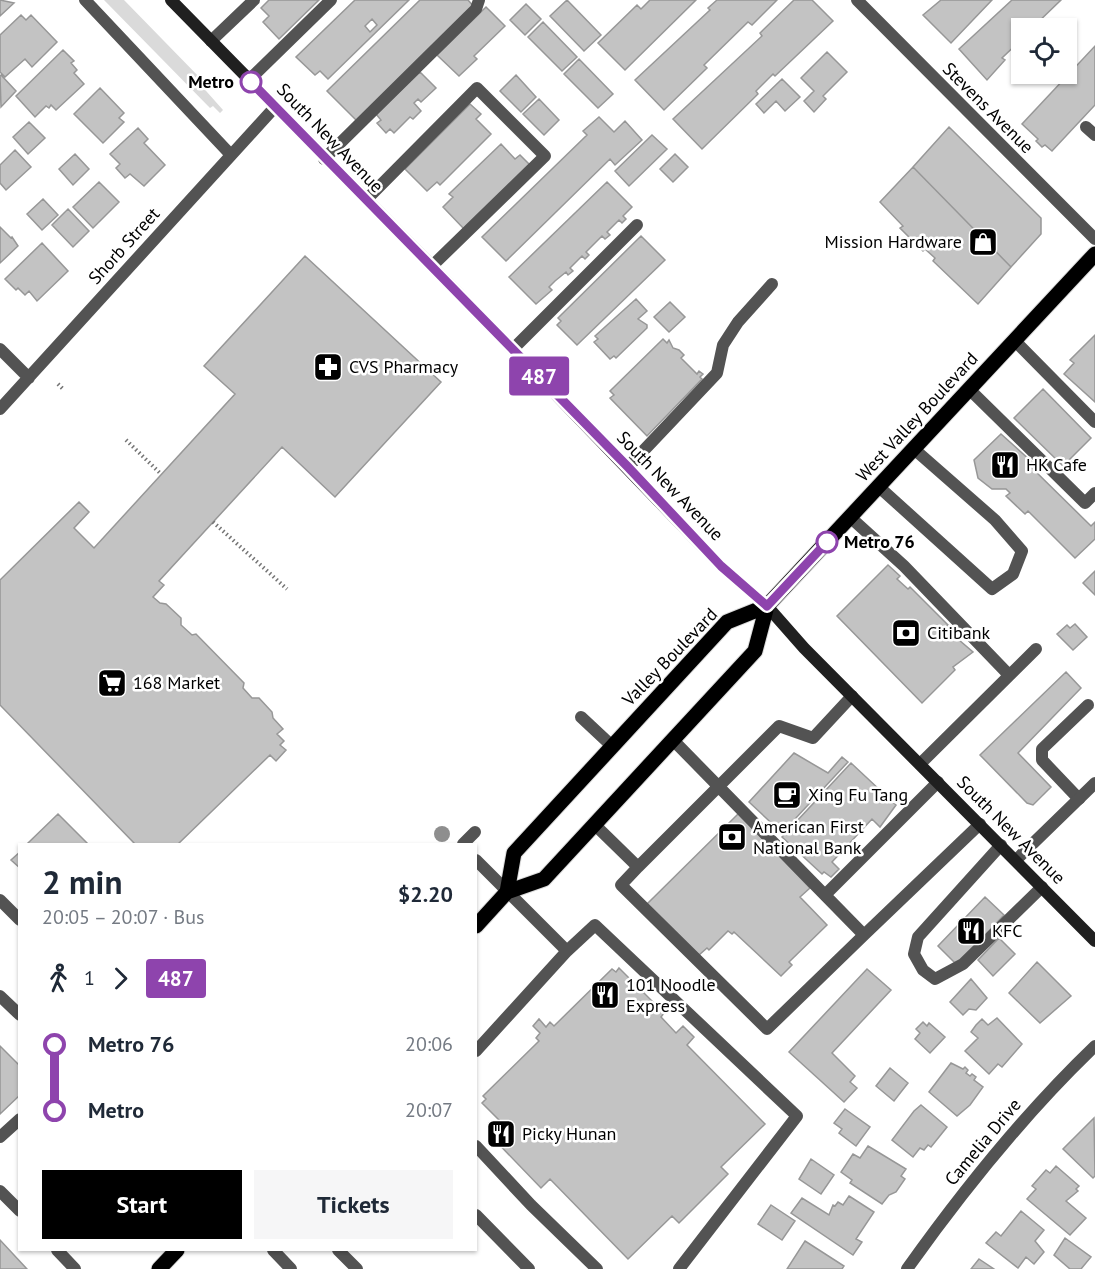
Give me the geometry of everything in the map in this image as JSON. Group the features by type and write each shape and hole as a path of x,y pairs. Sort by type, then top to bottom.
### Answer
{"main road":[{"name":"South New Avenue","path":"171,0 324,159 628,467 721,566 767,606 804,648 1095,942"},
{"name":"West Valley Boulevard","path":"767,606 1095,254"},
{"path":"477,925 507,892 544,879 755,651 767,606"},
{"name":"Valley Boulevard","path":"507,892 514,852 727,622 767,606"},
{"path":"159,1269 176,1251"}],"street":[{"path":"85,0 231,155"},
{"path":"211,41 254,0"},
{"path":"249,80 331,0"},
{"path":"324,159 476,9 479,0"},
{"name":"Stevens Avenue","path":"858,0 1095,238"},
{"path":"366,200 477,88 545,156 432,266"},
{"name":"Shorb Street","path":"0,409 275,107"},
{"path":"513,349 637,225"},
{"path":"628,467 717,373 723,345 738,322 772,284"},
{"path":"1014,340 1095,422"},
{"path":"0,349 29,378"},
{"path":"970,390 1085,503 1095,493"},
{"path":"879,486 992,589 1013,574 1022,551 995,520 914,449"},
{"path":"850,518 904,566 1008,675"},
{"path":"920,764 1036,649"},
{"path":"852,696 813,738 779,726 621,885 767,1029 980,824"},
{"path":"1079,799 1042,760 1042,749 1088,705"},
{"path":"581,717 612,746"},
{"path":"673,740 864,935"},
{"path":"825,895 938,783"},
{"path":"1016,860 1095,783"},
{"path":"595,825 638,867"},
{"path":"464,843 475,832"},
{"path":"1001,845 918,937 914,954 923,970 935,979 963,964 1042,887"},
{"path":"477,861 567,951"},
{"path":"0,900 18,918"},
{"path":"477,1050 567,951 595,925 797,1116 679,1269"},
{"path":"0,996 18,1014"},
{"name":"Camelia Drive","path":"908,1269 957,1199 1014,1129 1095,1046"},
{"path":"0,1137 18,1121"},
{"path":"477,1147 531,1205 597,1269"},
{"path":"0,1191 18,1209"},
{"path":"477,1216 524,1266"},
{"path":"58,1251 75,1269"},
{"path":"274,1251 291,1269"},
{"path":"339,1251 357,1269"}],"path":[{"path":"58,384 64,390"},
{"path":"126,440 161,474"},
{"path":"213,522 287,588"}],"shaded area":[{"path":"104,0 124,0 202,80 199,83 223,110 220,113 213,106 210,108"}],"building":[{"path":"0,0 14,3 0,16"},
{"path":"269,0 319,0 279,39 263,22 269,16 261,8"},
{"path":"355,0 409,0 328,79 320,71 315,75 296,57","holes":["372,19 377,25 370,32 365,26"]},
{"path":"420,0 468,0 475,8 358,122 327,91"},
{"path":"567,0 601,35 584,51 550,16"},
{"path":"650,0 696,0 625,70 598,43 637,5 641,9"},
{"path":"717,0 777,0 752,25 748,22 704,65 707,68 664,110 635,80 710,10 708,8"},
{"path":"794,0 812,0 833,21 775,76 773,74 756,91 758,94 702,149 673,119 762,36 760,33"},
{"path":"941,0 992,0 951,43 923,15"},
{"path":"1012,0 1061,0 1042,18 1011,18 1011,49 987,80 959,49"},
{"path":"526,4 541,19 525,35 510,20"},
{"path":"486,7 505,26 474,56 477,59 459,76 437,55"},
{"path":"21,15 26,20 31,15 57,42 32,67 25,59 5,77 0,72 0,35"},
{"path":"543,22 577,57 562,71 528,37"},
{"path":"1095,46 1095,105 1052,151 1045,145 1042,147 1036,141 1038,139 1022,124 1059,84 1077,84 1077,65"},
{"path":"63,50 74,61 71,63 77,70 74,73 84,84 56,110 51,105 49,108 46,106 35,117 16,96"},
{"path":"827,52 847,72 823,96 826,99 814,112 804,101 814,91 801,78"},
{"path":"579,59 613,94 598,108 564,74"},
{"path":"420,72 436,88 421,102 418,99 414,103 421,111 413,119 410,117 394,133 390,129 386,133 377,123 381,120 376,114"},
{"path":"516,75 536,97 521,112 500,91"},
{"path":"0,76 16,91 1,107"},
{"path":"782,79 800,97 785,111 776,101 764,113 756,104"},
{"path":"100,88 124,113 119,118 124,122 103,143 74,114"},
{"path":"539,99 559,120 544,135 523,114"},
{"path":"470,104 481,114 476,119 491,134 440,185 437,182 427,191 405,169"},
{"path":"599,117 614,132 625,121 642,140 615,165 610,159 506,261 482,237 587,135 583,131"},
{"path":"29,122 45,138 28,154 13,137"},
{"path":"949,127 1041,218 1041,234 1011,267 913,167"},
{"path":"138,128 148,139 144,143 165,165 144,186 130,174 125,178 116,168 120,164 110,154"},
{"path":"652,135 667,149 629,186 615,171"},
{"path":"501,144 515,159 520,155 530,165 464,229 443,207 453,197 449,194"},
{"path":"15,150 31,167 6,190 0,183 0,165"},
{"path":"75,154 89,169 73,185 59,169"},
{"path":"675,154 688,167 673,182 660,169"},
{"path":"913,167 1011,267 978,304 933,261 935,258 925,249 923,251 900,228 903,226 880,202"},
{"path":"99,182 119,202 93,228 73,207"},
{"path":"607,182 632,207 623,216 626,219 622,223 619,220 607,232 610,235 605,239 602,236 586,252 589,255 585,259 582,256 570,268 573,271 568,275 566,272 555,281 549,287 552,290 536,304 509,277"},
{"path":"43,199 58,215 42,230 27,214"},
{"path":"68,209 89,231 73,247 52,225"},
{"path":"0,227 12,237 18,246 0,263"},
{"path":"641,236 665,260 577,345 557,325 561,321 558,318"},
{"path":"42,243 68,271 37,301 29,291 25,295 5,279"},
{"path":"305,256 441,382 335,497 282,447 159,581 164,585 153,597 160,603 166,604 181,618 181,625 192,635 196,634 244,683 243,688 252,698 259,698 272,712 273,718 283,729 277,734 284,741 280,745 286,750 276,761 270,755 179,843 134,843 0,705 0,580 79,502 89,512 74,528 94,548 235,394 204,366"},
{"path":"636,299 647,311 638,319 647,325 647,328 616,358 614,356 610,359 594,342 598,339 595,336"},
{"path":"670,302 685,317 669,332 654,317"},
{"path":"1095,335 1095,402 1064,374 1074,363 1070,360"},
{"path":"663,339 667,343 669,340 673,348 684,355 681,358 697,374 699,371 703,374 700,377 702,379 647,436 610,398 614,395 610,391"},
{"path":"1043,389 1091,438 1063,466 1014,418"},
{"path":"1001,434 1032,462 1029,465 1091,526 1095,522 1095,539 1075,558 1028,511 1025,514 1006,496 1010,493 1006,489 992,489 978,478 974,460"},
{"path":"888,565 900,576 897,579 908,589 910,587 948,625 945,628 973,652 953,667 955,670 922,703 837,616"},
{"path":"1095,571 1095,595 1083,583"},
{"path":"1075,624 1087,637 1073,650 1057,634 1067,625 1070,628"},
{"path":"1066,672 1081,688 1018,753 1051,787 1033,805 1027,803 980,755"},
{"path":"794,753 828,773 842,757 848,762 782,833 749,802"},
{"path":"851,763 896,805 880,827 872,819 832,862 839,869 831,877 824,872 822,874 782,837"},
{"path":"739,813 810,888 800,897 827,925 789,962 792,965 781,976 734,932 732,934 728,931 709,950 707,948 699,955 646,905"},
{"path":"58,814 87,843 28,843"},
{"path":"18,854 18,866 11,860"},
{"path":"985,897 1004,915 957,965 938,946"},
{"path":"999,938 1015,954 993,976 978,960"},
{"path":"1037,962 1071,996 1040,1023 1009,993"},
{"path":"619,968 664,1013 661,1017 676,1033 683,1026 694,1037 687,1045 765,1124 721,1167 728,1174 679,1223 672,1216 628,1259 550,1179 541,1188 489,1134 501,1122 482,1103 486,1099 483,1096 539,1041 536,1038 540,1033 533,1026 539,1019 546,1027 550,1022 554,1026 612,969 616,972"},
{"path":"867,969 891,990 832,1053 855,1076 850,1082 857,1088 844,1102 789,1052"},
{"path":"971,979 987,998 976,1010 969,1009 963,1015 950,1002"},
{"path":"997,1018 1022,1044 1002,1067 998,1064 989,1074 965,1051 978,1038 971,1032 976,1025 982,1019 988,1025"},
{"path":"923,1022 927,1026 929,1023 945,1037 930,1053 915,1039 920,1033 916,1029"},
{"path":"0,1046 18,1064 18,1097 0,1114"},
{"path":"951,1063 963,1069 965,1067 968,1070 966,1073 976,1077 974,1080 983,1087 970,1105 957,1116 929,1092"},
{"path":"890,1068 908,1083 894,1101 876,1086"},
{"path":"921,1105 947,1127 931,1147 928,1145 924,1150 920,1148 913,1157 892,1140"},
{"path":"845,1109 870,1127 856,1146 839,1133 842,1129 834,1123"},
{"path":"1094,1118 1095,1176 1093,1178 1063,1149"},
{"path":"868,1146 906,1169 901,1176 905,1179 896,1192 889,1195 882,1204 850,1183 852,1180 841,1172 853,1154 860,1158"},
{"path":"811,1159 834,1175 821,1194 799,1179"},
{"path":"1056,1166 1079,1186 1076,1189 1078,1191 1066,1201 1086,1218 1070,1235 1027,1199 1036,1189 1032,1186 1046,1170 1050,1173"},
{"path":"849,1196 874,1212 856,1239 862,1242 853,1255 791,1213 802,1198 829,1215 833,1205 835,1206 838,1202 843,1205"},
{"path":"771,1205 795,1221 782,1240 758,1224"},
{"path":"1021,1211 1044,1230 1035,1241 1044,1252 1034,1264 1026,1257 1018,1268 986,1243 996,1232 1001,1236"},
{"path":"1065,1238 1091,1257 1081,1269 1070,1269 1054,1255"},
{"path":"0,1240 27,1269 0,1269"},
{"path":"805,1241 844,1266 842,1269 787,1269"},
{"path":"979,1259 994,1269 971,1269"}],"bus line":[{"name":"487","path":"251,82 628,467 721,566 767,606 827,542"}],"place":[{"name":"Metro","path":"251,82"},
{"name":"Mission Hardware","path":"983,242"},
{"name":"CVS Pharmacy","path":"328,367"},
{"name":"HK Cafe","path":"1005,465"},
{"name":"Metro 76","path":"827,542"},
{"name":"Citibank","path":"906,633"},
{"name":"168 Market","path":"112,683"},
{"name":"Xing Fu Tang","path":"787,795"},
{"name":"American First National Bank","path":"732,837"},
{"name":"KFC","path":"971,931"},
{"name":"101 Noodle Express","path":"605,995"},
{"name":"Picky Hunan","path":"501,1134"}]}
